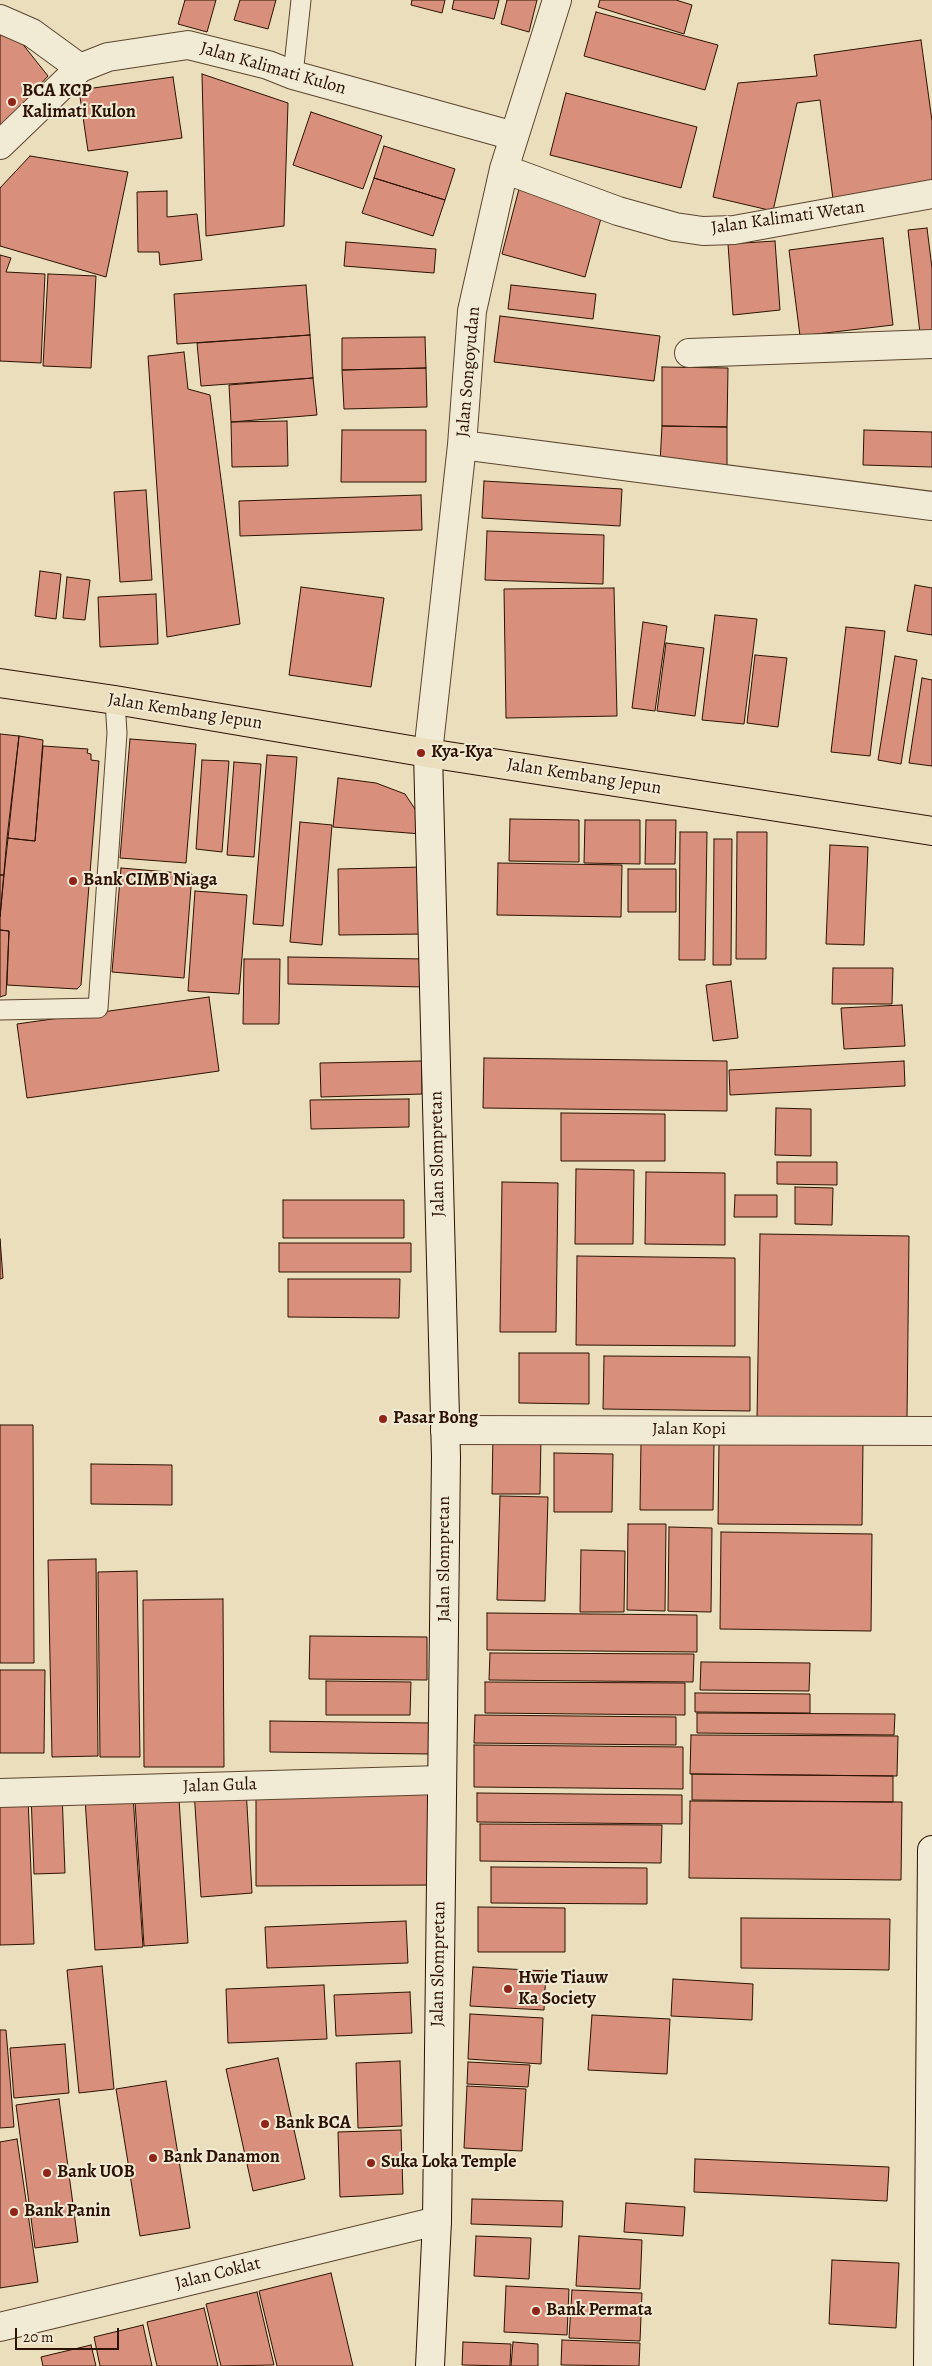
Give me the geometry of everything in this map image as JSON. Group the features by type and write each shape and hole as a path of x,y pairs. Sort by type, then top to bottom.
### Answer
{"main road":[{"name":"Jalan Kembang Jepun","path":"0,683 115,700 428,753 932,830"}],"street":[{"name":"Jalan Songoyudan","path":"428,753 462,445 472,311 504,169 557,0"},
{"path":"0,19 32,33 80,68"},
{"name":"Jalan Kalimati Kulon","path":"0,144 80,68 108,57 188,45 268,64 293,75 514,136"},
{"name":"Jalan Kalimati Wetan","path":"504,169 618,211 675,227 703,231 734,230 932,194"},
{"path":"689,353 932,344"},
{"path":"462,445 932,506"},
{"name":"Jalan Slompretan","path":"428,753 445,1430 445,1612 441,1780 437,2221 430,2366"},
{"name":"Jalan Kopi","path":"445,1430 932,1431"},
{"name":"Jalan Gula","path":"0,1793 441,1780"},
{"path":"928,2366 932,1850"},
{"name":"Jalan Coklat","path":"0,2327 437,2221"}],"lane":[{"path":"293,75 301,0"},
{"path":"0,1010 98,1008 117,733 115,700"}],"building":[{"path":"185,0 216,0 207,32 178,24"},
{"path":"240,0 276,0 268,29 234,20"},
{"path":"412,0 445,0 442,13 411,5"},
{"path":"454,0 499,0 494,19 452,9"},
{"path":"507,0 537,0 529,32 501,24"},
{"path":"600,0 676,0 692,5 684,34 598,7"},
{"path":"596,12 718,45 705,90 584,56"},
{"name":"BCA KCP Kalimati Kulon","path":"0,35 21,42 48,76 0,129"},
{"path":"921,40 932,121 932,185 833,199 820,100 797,103 773,211 713,197 738,83 817,76 814,55"},
{"path":"202,74 288,103 284,226 206,236"},
{"path":"173,77 182,138 88,151 79,90"},
{"path":"566,93 697,127 681,188 550,155"},
{"path":"311,112 382,136 363,189 293,165"},
{"path":"384,146 455,169 445,200 374,178"},
{"path":"30,156 128,172 106,277 0,246 0,188"},
{"path":"374,178 445,200 433,236 362,213"},
{"path":"519,189 603,211 585,277 502,254"},
{"path":"167,191 167,217 197,214 202,260 160,265 159,252 138,252 137,192"},
{"path":"927,228 932,268 932,331 920,333 908,230"},
{"path":"883,238 893,325 800,336 789,250"},
{"path":"775,241 780,310 733,315 728,244"},
{"path":"346,242 436,249 434,273 344,266"},
{"path":"0,255 11,258 6,272 45,274 41,363 0,361"},
{"path":"48,274 96,276 91,368 43,366"},
{"path":"306,285 310,335 177,344 174,294"},
{"path":"511,285 596,294 593,319 508,309"},
{"path":"500,316 660,336 654,381 494,362"},
{"path":"310,335 313,378 201,386 197,343"},
{"path":"425,337 426,368 342,370 342,338"},
{"path":"184,352 188,389 210,395 240,624 167,637 148,356"},
{"path":"662,367 728,368 727,427 662,426"},
{"path":"426,368 427,407 344,409 342,370"},
{"path":"313,378 317,415 231,422 229,385"},
{"path":"287,421 288,466 232,467 231,422"},
{"path":"662,426 727,427 727,467 660,463"},
{"path":"342,430 426,430 426,482 341,482"},
{"path":"864,430 932,432 932,467 863,465"},
{"path":"484,481 622,489 620,526 482,518"},
{"path":"146,490 152,580 120,582 114,492"},
{"path":"421,495 422,530 240,536 239,501"},
{"path":"487,531 604,535 603,584 485,580"},
{"path":"40,571 61,574 56,619 35,616"},
{"path":"67,577 90,580 85,620 63,618"},
{"path":"915,585 932,588 932,635 907,631"},
{"path":"301,587 384,598 371,687 289,675"},
{"path":"614,588 617,716 506,718 504,589"},
{"path":"156,594 158,644 100,647 98,597"},
{"path":"715,615 757,619 744,724 702,720"},
{"path":"643,622 667,626 655,711 632,708"},
{"path":"846,627 885,631 870,756 831,752"},
{"path":"666,643 704,648 695,716 657,711"},
{"path":"755,655 787,658 778,727 747,723"},
{"path":"895,656 917,660 901,764 878,760"},
{"path":"922,678 932,680 932,766 909,763"},
{"path":"0,734 19,736 4,875 0,875"},
{"path":"19,736 43,740 35,841 7,838"},
{"path":"130,739 196,744 186,863 120,858"},
{"path":"43,746 88,749 87,753 91,754 91,760 99,761 81,985 77,989 7,985 9,931 0,930 0,917 7,838 35,841"},
{"path":"267,755 297,757 283,926 253,924"},
{"path":"202,760 229,761 222,852 196,849"},
{"path":"234,762 261,764 254,857 227,855"},
{"path":"338,778 376,783 405,794 417,812 421,834 333,827"},
{"path":"510,819 579,820 579,862 509,861"},
{"path":"585,820 640,820 640,864 584,863"},
{"path":"646,820 676,820 675,864 645,864"},
{"path":"300,822 332,825 322,945 290,942"},
{"path":"680,832 707,832 705,960 679,960"},
{"path":"737,832 767,832 766,959 736,959"},
{"path":"714,839 732,839 731,965 713,965"},
{"path":"830,845 868,847 864,945 826,944"},
{"path":"498,863 622,865 621,917 497,915"},
{"path":"424,867 425,934 339,935 338,869"},
{"path":"121,868 192,874 184,978 112,972"},
{"path":"628,869 676,869 676,912 628,912"},
{"path":"0,875 4,875 0,917"},
{"path":"195,891 247,895 239,994 188,991"},
{"path":"0,930 9,931 6,995 0,997"},
{"path":"288,957 426,959 425,987 288,984"},
{"path":"244,959 280,959 279,1024 243,1024"},
{"path":"833,968 893,968 892,1004 832,1004"},
{"path":"731,981 738,1038 713,1041 706,985"},
{"path":"209,997 219,1071 27,1098 17,1024"},
{"path":"902,1005 905,1046 844,1049 841,1008"},
{"path":"484,1058 727,1061 727,1111 483,1108"},
{"path":"422,1061 422,1094 321,1097 320,1063"},
{"path":"904,1061 905,1086 730,1095 729,1070"},
{"path":"409,1099 409,1127 311,1129 310,1100"},
{"path":"776,1108 811,1109 811,1156 775,1155"},
{"path":"561,1113 665,1114 665,1161 561,1161"},
{"path":"777,1162 837,1162 837,1185 777,1184"},
{"path":"576,1169 634,1170 633,1244 575,1244"},
{"path":"646,1172 725,1173 725,1245 645,1244"},
{"path":"502,1182 558,1183 556,1332 500,1332"},
{"path":"795,1187 833,1188 832,1225 795,1224"},
{"path":"735,1195 777,1195 777,1217 734,1217"},
{"path":"283,1200 404,1200 404,1238 283,1238"},
{"path":"760,1234 909,1236 907,1420 757,1419"},
{"path":"0,1239 3,1278 0,1279"},
{"path":"279,1243 411,1243 411,1272 279,1272"},
{"path":"577,1256 735,1258 735,1346 576,1345"},
{"path":"288,1279 400,1279 399,1318 288,1317"},
{"path":"519,1353 589,1353 589,1404 519,1403"},
{"path":"604,1356 750,1357 750,1411 603,1409"},
{"path":"0,1425 33,1425 34,1663 0,1663"},
{"path":"493,1434 541,1435 540,1494 492,1494"},
{"path":"641,1441 714,1442 713,1510 640,1510"},
{"path":"719,1441 863,1442 862,1525 718,1524"},
{"path":"554,1453 613,1454 612,1512 554,1512"},
{"path":"91,1464 172,1465 172,1505 91,1504"},
{"path":"500,1496 548,1497 545,1601 497,1600"},
{"path":"628,1524 666,1524 665,1611 627,1610"},
{"path":"669,1527 712,1528 711,1612 668,1611"},
{"path":"721,1532 872,1534 871,1631 720,1629"},
{"path":"581,1550 625,1551 624,1612 580,1612"},
{"path":"96,1559 98,1756 52,1757 48,1560"},
{"path":"137,1571 140,1757 100,1757 98,1572"},
{"path":"223,1599 224,1767 144,1767 143,1600"},
{"path":"487,1613 697,1615 697,1652 487,1650"},
{"path":"310,1636 427,1637 427,1680 309,1679"},
{"path":"490,1653 694,1654 693,1682 489,1680"},
{"path":"701,1662 810,1663 809,1691 700,1690"},
{"path":"0,1670 45,1670 44,1753 0,1753"},
{"path":"326,1681 411,1682 410,1715 326,1715"},
{"path":"485,1682 685,1683 685,1715 485,1713"},
{"path":"695,1693 810,1694 810,1713 695,1712"},
{"path":"697,1713 895,1714 894,1735 697,1733"},
{"path":"475,1715 676,1717 676,1745 474,1743"},
{"path":"270,1721 432,1723 431,1754 270,1752"},
{"path":"691,1735 898,1736 897,1776 690,1774"},
{"path":"474,1745 683,1747 683,1789 474,1787"},
{"path":"692,1774 893,1776 893,1802 692,1800"},
{"path":"246,1788 252,1893 201,1897 194,1791"},
{"path":"62,1792 65,1873 34,1874 31,1794"},
{"path":"434,1792 434,1885 256,1886 256,1793"},
{"path":"477,1793 682,1795 682,1824 477,1822"},
{"path":"133,1796 143,1947 95,1950 85,1799"},
{"path":"28,1798 34,1944 0,1945 0,1799"},
{"path":"179,1799 188,1943 144,1946 135,1801"},
{"path":"690,1801 902,1802 901,1880 689,1878"},
{"path":"480,1824 662,1825 661,1863 480,1861"},
{"path":"491,1867 647,1868 647,1904 491,1903"},
{"path":"478,1907 565,1908 565,1952 478,1952"},
{"path":"741,1918 890,1919 889,1970 741,1968"},
{"path":"406,1921 408,1963 267,1968 265,1927"},
{"path":"102,1966 114,2089 79,2093 67,1970"},
{"name":"Hwie Tiauw Ka Society","path":"473,1967 546,1971 544,2010 470,2006"},
{"path":"673,1979 753,1984 752,2020 671,2016"},
{"path":"324,1985 327,2039 228,2043 226,1989"},
{"path":"410,1992 412,2033 336,2036 334,1995"},
{"path":"470,2014 543,2018 541,2064 468,2059"},
{"path":"592,2015 670,2019 667,2074 588,2070"},
{"path":"0,2030 6,2030 14,2127 0,2128"},
{"path":"65,2044 69,2093 14,2098 10,2048"},
{"name":"Bank BCA","path":"278,2058 305,2179 253,2191 226,2069"},
{"path":"400,2061 402,2126 358,2128 356,2063"},
{"path":"468,2062 530,2065 528,2087 467,2084"},
{"name":"Bank Danamon","path":"166,2081 190,2228 140,2236 116,2089"},
{"path":"467,2086 526,2089 522,2151 464,2148"},
{"name":"Bank UOB","path":"59,2099 78,2242 35,2248 16,2105"},
{"name":"Suka Loka Temple","path":"401,2130 403,2194 340,2197 338,2132"},
{"name":"Bank Panin","path":"17,2139 38,2282 0,2288 0,2142"},
{"path":"695,2159 889,2167 887,2201 694,2192"},
{"path":"472,2199 563,2201 562,2227 471,2224"},
{"path":"626,2203 685,2207 683,2236 624,2232"},
{"path":"476,2236 531,2238 529,2279 474,2276"},
{"path":"579,2236 642,2240 640,2289 576,2286"},
{"path":"832,2260 899,2263 896,2328 829,2324"},
{"path":"331,2273 353,2366 277,2366 259,2291"},
{"name":"Bank Permata","path":"506,2286 569,2289 567,2335 504,2332"},
{"path":"572,2290 642,2293 640,2341 569,2338"},
{"path":"257,2292 274,2365 221,2366 206,2304"},
{"path":"204,2308 218,2366 157,2366 147,2322"},
{"path":"143,2325 152,2366 100,2366 94,2337"},
{"path":"562,2340 640,2343 639,2366 561,2365"},
{"path":"463,2342 511,2344 510,2366 462,2365"},
{"path":"513,2342 538,2344 538,2366 511,2366"},
{"path":"91,2345 96,2366 43,2366 41,2357"}],"place":[{"name":"BCA KCP Kalimati Kulon","path":"12,102"},
{"name":"Kya-Kya","path":"421,753"},
{"name":"Bank CIMB Niaga","path":"73,881"},
{"name":"Pasar Bong","path":"383,1419"},
{"name":"Hwie Tiauw Ka Society","path":"508,1989"},
{"name":"Bank BCA","path":"265,2124"},
{"name":"Bank Danamon","path":"153,2158"},
{"name":"Suka Loka Temple","path":"371,2163"},
{"name":"Bank UOB","path":"47,2173"},
{"name":"Bank Panin","path":"14,2212"},
{"name":"Bank Permata","path":"536,2311"}]}
